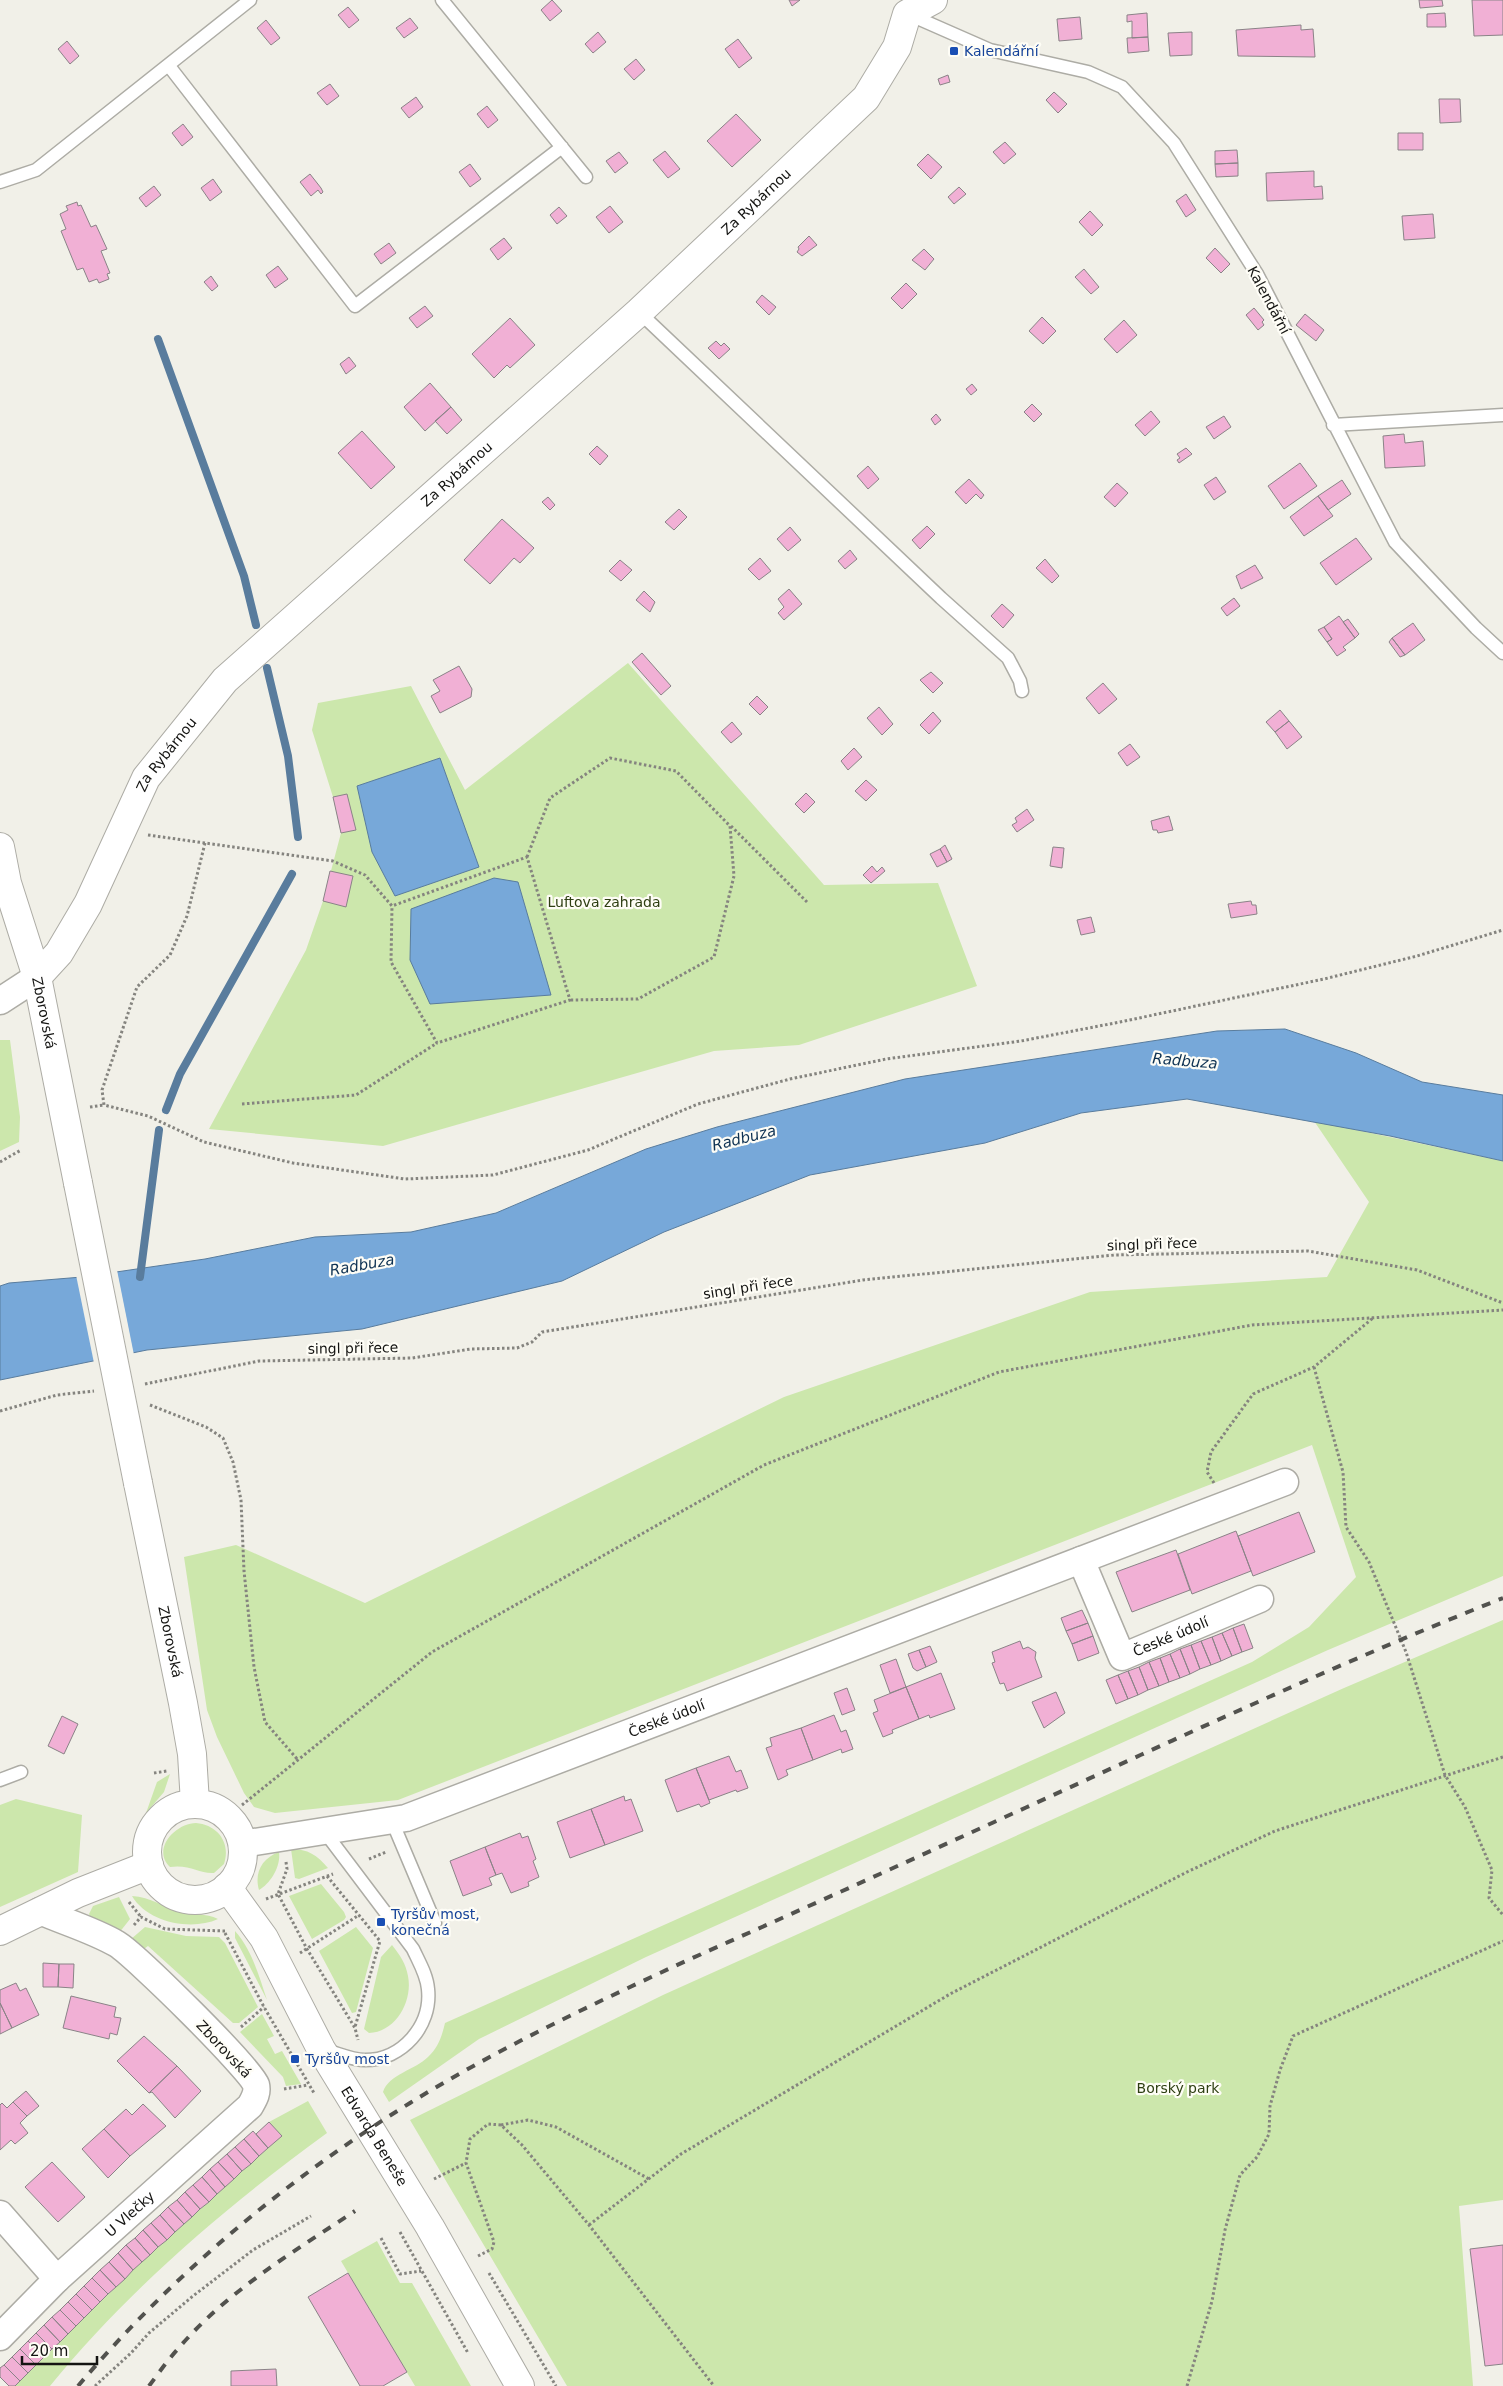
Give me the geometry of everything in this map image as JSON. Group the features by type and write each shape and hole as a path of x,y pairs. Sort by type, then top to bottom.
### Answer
{"street":[{"path":"907,7 933,0"},
{"name":"Za Rybárnou","path":"38,977 59,953 84,911 146,778 225,680 639,312 866,98 897,47 907,7"},
{"name":"Zborovská","path":"0,847 7,883 38,977 183,1702 192,1754 195,1803"},
{"path":"0,1001 38,977"},
{"name":"České údolí","path":"242,1844 416,1815 1285,1482"},
{"name":"České údolí","path":"1081,1560 1122,1656 1260,1599"},
{"path":"195,1803 212,1807 226,1815 237,1828 242,1844 235,1898 182,1898 161,1886 149,1865 148,1841 158,1820 178,1807 195,1803"},
{"path":"0,1931 40,1911 149,1865"},
{"name":"Edvarda Beneše","path":"235,1898 264,1938 321,2049 430,2227 520,2386"},
{"name":"Zborovská","path":"40,1911 117,1944 222,2044 252,2077 257,2090"},
{"name":"U Vlečky","path":"0,2337 57,2279 250,2106 257,2090"},
{"path":"0,2214 57,2279"}],"lane":[{"path":"0,182 36,170 250,0"},
{"path":"442,0 586,176"},
{"name":"Kalendářní","path":"907,7 990,50 1088,72 1122,87 1174,143 1252,266 1395,542 1476,628 1503,653"},
{"path":"169,66 354,306 562,147"},
{"path":"639,312 941,598 1008,658 1020,681 1022,692"},
{"path":"1333,425 1503,415"},
{"path":"0,1780 21,1772"},
{"path":"392,1820 434,1923"},
{"path":"321,2049 364,2060 384,2058 400,2051 422,2025 427,2008 428,1989 423,1969 413,1949 324,1831"}],"path":[{"path":"570,1000 527,857 550,798 610,758 676,771 808,903"},
{"path":"242,1104 356,1095 437,1043 570,1000 638,998 714,957 734,876 730,826"},
{"path":"122,831 333,861 365,875 392,906 391,962 437,1043"},
{"path":"104,1105 102,1090 137,987 170,955 187,916 205,843"},
{"path":"392,906 527,857"},
{"path":"81,1108 104,1105 148,1116 204,1142 293,1163 405,1179 493,1175 588,1150 698,1104 790,1079 886,1059 1021,1041 1129,1020 1324,979 1417,956 1503,930"},
{"path":"0,1162 21,1150"},
{"name":"singl při řece","path":"136,1386 258,1361 412,1358 471,1349 517,1348 532,1342 542,1332 863,1280 1115,1255 1308,1251 1417,1270 1503,1303"},
{"path":"242,1805 432,1652 764,1464 1000,1372 1252,1325 1503,1310"},
{"path":"1215,1508 1215,1484 1207,1472 1210,1452 1253,1394 1314,1368 1374,1318"},
{"path":"1314,1368 1343,1472 1346,1527 1369,1562 1406,1652 1445,1775 1465,1807 1492,1870 1488,1898 1503,1915"},
{"path":"0,1411 57,1395 96,1390"},
{"path":"146,1399 151,1406 206,1427 223,1438 233,1462 241,1500 244,1571 254,1667 265,1722 298,1760"},
{"path":"589,2225 681,2154 950,1994 1187,1872 1274,1831 1503,1756"},
{"path":"327,1876 380,1941 355,2028"},
{"path":"117,1944 141,1917 165,1929 225,1932 235,1898 278,1894 307,1948 355,2028 364,2060"},
{"path":"278,1966 359,1915"},
{"path":"1187,2386 1212,2301 1225,2230 1240,2175 1257,2157 1269,2134 1270,2106 1280,2070 1293,2036 1503,1941"},
{"path":"284,2089 309,2085"},
{"path":"478,2256 492,2249 494,2242 466,2163 470,2139 488,2124 501,2125 528,2120 556,2127 649,2179"},
{"path":"501,2125 522,2145 589,2225 714,2386"},
{"path":"434,2179 466,2163"},
{"path":"96,2386 131,2354 149,2333 193,2296 252,2250 311,2216"},
{"path":"380,2238 400,2274 421,2272"}],"green space":[{"name":"Luftova zahrada","path":"628,663 824,885 938,883 977,986 799,1045 714,1051 383,1146 209,1129 306,950 323,901 341,833 333,797 312,730 318,703 411,686 465,790"},
{"path":"0,1040 10,1040 20,1117 19,1142 0,1151"},
{"path":"1314,1121 1503,1161 1503,1576 1328,1650 646,1957 479,2039 389,2102 383,2092 386,2086 396,2076 423,2061 434,2050 439,2042 445,2023 1252,1662 1309,1627 1356,1577 1312,1445 398,1800 275,1813 254,1807 244,1793 217,1737 207,1710 184,1557 236,1545 365,1603 784,1397 1090,1292 1327,1277 1369,1202"},
{"name":"Borský park","path":"1503,1620 1503,2200 1459,2206 1473,2386 567,2386 410,2120 663,1995 1344,1688"},
{"path":"170,1774 164,1792 146,1813 157,1782"},
{"path":"16,1799 82,1815 78,1872 0,1907 0,1805"},
{"path":"196,1823 211,1827 221,1836 224,1842 226,1856 224,1864 214,1873 177,1866 170,1867 165,1860 163,1853 168,1838 181,1827"},
{"path":"291,1849 302,1850 312,1854 328,1868 299,1879 295,1878"},
{"path":"279,1852 277,1868 274,1874 259,1890 258,1878 261,1867 268,1858"},
{"path":"321,1884 346,1917 312,1939 289,1896"},
{"path":"132,1896 145,1898 180,1911 218,1919 196,1924 171,1922 149,1913"},
{"path":"119,1897 130,1919 119,1933 91,1919 89,1914 93,1906"},
{"path":"145,1927 186,1936 219,1937 225,1943 258,2007 239,2023 233,2023 148,1946 141,1951 130,1940"},
{"path":"356,1927 373,1948 356,2012 352,2013 319,1951"},
{"path":"235,1931 246,1946 267,2000 235,1938"},
{"path":"392,1945 406,1968 409,1986 408,1995 405,2005 395,2021 379,2031 369,2033 364,2029 381,1957"},
{"path":"262,2014 274,2036 267,2039 275,2054 282,2051 301,2084 286,2086 283,2077 240,2032"},
{"path":"308,2101 327,2133 253,2190 181,2250 80,2350 50,2386 15,2386 133,2270 281,2136 269,2122"},
{"path":"377,2241 400,2283 412,2283 471,2386 415,2386 341,2261"}],"water":[{"path":"440,758 479,867 395,896 372,852 357,786"},
{"path":"494,878 518,882 551,995 430,1004 410,960 411,909"},
{"name":"Radbuza","path":"1285,1029 1356,1053 1422,1082 1503,1095 1503,1161 1390,1136 1187,1099 1081,1113 985,1143 810,1175 664,1232 562,1281 362,1329 147,1350 0,1380 0,1286 9,1283 82,1277 205,1259 315,1237 411,1232 496,1213 646,1149 717,1127 905,1079 1217,1031"}],"pier":[{"path":"117,1270 134,1355 94,1363 76,1275"}],"building":[{"path":"552,0 562,11 550,21 541,10"},
{"path":"789,0 800,0 792,6"},
{"path":"1419,0 1442,0 1443,6 1420,8"},
{"path":"1472,0 1503,0 1503,35 1474,36"},
{"path":"348,7 359,20 349,28 338,15"},
{"path":"1147,13 1148,37 1132,38 1132,21 1127,22 1127,15"},
{"path":"1445,13 1446,27 1427,27 1427,14"},
{"path":"1080,17 1082,39 1059,41 1057,19"},
{"path":"410,18 418,28 404,38 396,28"},
{"path":"266,20 280,38 271,45 257,28"},
{"path":"1301,25 1301,30 1313,29 1315,57 1238,56 1236,30"},
{"path":"598,32 606,42 593,53 585,44"},
{"path":"1192,32 1192,55 1170,56 1168,33"},
{"path":"1148,37 1149,51 1128,53 1127,38"},
{"path":"738,39 752,58 739,68 725,49"},
{"path":"67,41 79,56 70,64 58,49"},
{"path":"636,59 645,70 634,80 624,69"},
{"path":"948,75 950,82 940,85 938,79"},
{"path":"330,84 339,96 327,105 317,93"},
{"path":"1054,92 1067,104 1058,113 1046,100"},
{"path":"416,97 423,107 409,118 401,108"},
{"path":"1439,99 1460,99 1461,122 1440,123"},
{"path":"487,106 498,120 488,128 477,114"},
{"path":"736,114 761,140 732,167 707,141"},
{"path":"183,124 193,137 182,146 172,133"},
{"path":"1398,133 1423,133 1423,150 1398,150"},
{"path":"1005,142 1016,154 1004,164 993,152"},
{"path":"1237,150 1238,163 1215,164 1215,151"},
{"path":"665,151 680,169 668,178 653,160"},
{"path":"619,152 628,163 615,173 606,161"},
{"path":"928,154 942,167 931,179 917,165"},
{"path":"1238,163 1238,176 1216,177 1215,164"},
{"path":"470,164 481,179 470,187 459,172"},
{"path":"1314,171 1314,187 1322,186 1323,199 1267,201 1266,173"},
{"path":"310,174 321,188 323,192 321,194 318,190 311,196 300,182"},
{"path":"213,179 222,192 210,201 201,188"},
{"path":"154,186 161,195 146,207 139,198"},
{"path":"959,187 966,194 954,204 948,197"},
{"path":"1186,194 1196,210 1186,217 1176,201"},
{"path":"77,202 78,206 81,205 91,227 96,225 107,249 101,251 110,273 107,274 109,279 99,283 97,279 89,282 83,268 77,270 61,231 66,229 60,214 68,210 66,206"},
{"path":"610,206 623,222 609,233 596,217"},
{"path":"559,207 567,216 557,224 550,215"},
{"path":"1090,211 1103,225 1092,236 1079,222"},
{"path":"1433,214 1435,238 1404,240 1402,216"},
{"path":"809,236 817,245 802,256 797,252 798,247"},
{"path":"504,238 512,248 498,260 490,249"},
{"path":"389,243 396,253 381,264 374,254"},
{"path":"1215,248 1230,264 1221,273 1206,258"},
{"path":"924,249 934,259 925,270 912,260"},
{"path":"278,266 288,279 275,288 266,275"},
{"path":"1084,269 1099,287 1091,294 1075,277"},
{"path":"211,276 218,286 212,291 204,282"},
{"path":"906,283 917,294 902,309 891,298"},
{"path":"762,295 776,307 769,315 756,302"},
{"path":"425,306 433,316 417,328 409,318"},
{"path":"1254,308 1264,320 1262,322 1264,325 1258,330 1246,315"},
{"path":"1305,314 1324,330 1316,341 1296,325"},
{"path":"1042,317 1056,331 1043,344 1029,331"},
{"path":"510,318 535,345 510,368 507,365 494,378 472,354"},
{"path":"1124,320 1137,335 1117,353 1104,339"},
{"path":"716,341 721,346 724,343 730,349 719,359 708,348"},
{"path":"349,357 356,366 346,374 340,364"},
{"path":"430,383 451,407 425,431 404,407"},
{"path":"972,384 977,390 971,395 966,389"},
{"path":"1032,404 1042,414 1034,422 1024,412"},
{"path":"451,407 462,420 447,434 435,421"},
{"path":"1151,411 1160,422 1145,436 1135,425"},
{"path":"936,414 941,420 935,425 931,419"},
{"path":"1224,416 1231,427 1214,439 1206,427"},
{"path":"362,431 395,467 371,489 338,453"},
{"path":"1404,434 1405,443 1423,441 1425,466 1385,468 1383,436"},
{"path":"597,446 608,456 600,465 589,454"},
{"path":"1186,448 1192,454 1179,463 1177,460 1180,458 1177,454"},
{"path":"1300,463 1317,486 1284,509 1268,486"},
{"path":"868,466 879,479 868,489 857,476"},
{"path":"1216,477 1226,492 1214,500 1204,485"},
{"path":"969,479 984,495 981,499 976,494 966,504 955,492"},
{"path":"1342,480 1351,494 1328,510 1318,496"},
{"path":"1117,483 1128,493 1115,507 1104,497"},
{"path":"1318,496 1333,516 1304,536 1290,517"},
{"path":"548,497 555,505 550,510 542,502"},
{"path":"679,509 687,517 674,530 665,522"},
{"path":"502,519 534,548 520,563 514,558 490,584 464,560"},
{"path":"927,526 935,534 920,549 912,540"},
{"path":"790,527 801,540 788,551 777,539"},
{"path":"1356,538 1372,559 1336,585 1320,563"},
{"path":"850,550 857,559 845,569 838,561"},
{"path":"760,558 771,571 759,580 748,569"},
{"path":"1045,559 1059,576 1052,583 1036,568"},
{"path":"620,560 632,570 621,581 609,571"},
{"path":"1255,565 1263,578 1241,589 1236,576"},
{"path":"789,589 802,604 784,620 778,613 784,607 778,599"},
{"path":"644,591 655,602 650,612 636,600"},
{"path":"1234,598 1240,606 1227,616 1221,608"},
{"path":"1002,604 1014,615 1003,628 991,616"},
{"path":"1339,616 1355,638 1343,647 1346,650 1337,656 1327,642 1332,639 1324,627"},
{"path":"1348,619 1359,634 1355,638 1343,622"},
{"path":"1413,623 1425,640 1405,655 1392,638"},
{"path":"1324,627 1332,639 1327,642 1318,630"},
{"path":"1392,638 1405,655 1400,657 1389,642"},
{"path":"642,653 671,686 661,695 632,662"},
{"path":"459,666 472,689 471,697 440,713 431,696 440,691 433,680"},
{"path":"931,672 943,683 933,693 920,680"},
{"path":"1103,683 1117,699 1099,714 1086,698"},
{"path":"757,696 768,707 760,715 749,704"},
{"path":"879,707 893,724 882,735 867,718"},
{"path":"1280,710 1289,721 1275,732 1266,722"},
{"path":"933,712 941,721 929,734 920,725"},
{"path":"1289,721 1302,737 1287,749 1275,732"},
{"path":"732,722 742,734 731,743 721,732"},
{"path":"1130,744 1140,757 1127,766 1118,753"},
{"path":"854,748 862,757 848,770 841,761"},
{"path":"866,780 877,790 866,801 855,791"},
{"path":"806,793 815,802 804,813 795,804"},
{"path":"347,794 356,830 341,833 333,797"},
{"path":"1027,809 1034,820 1017,832 1012,825 1017,822 1015,818"},
{"path":"1169,816 1173,830 1158,833 1157,830 1153,830 1151,821"},
{"path":"945,845 952,859 947,862 940,849"},
{"path":"1053,847 1064,848 1062,868 1050,866"},
{"path":"940,849 947,862 937,867 930,854"},
{"path":"872,866 877,872 882,867 885,871 871,883 863,875"},
{"path":"330,871 353,876 346,907 323,901"},
{"path":"1251,901 1252,905 1256,905 1257,914 1231,918 1228,904"},
{"path":"1091,917 1095,932 1081,935 1077,920"},
{"path":"1299,1512 1315,1552 1253,1576 1238,1536"},
{"path":"1236,1531 1251,1571 1192,1594 1178,1554"},
{"path":"1176,1550 1190,1590 1132,1612 1116,1572"},
{"path":"1082,1610 1088,1623 1066,1631 1061,1618"},
{"path":"1088,1623 1093,1636 1072,1644 1066,1631"},
{"path":"1244,1624 1253,1648 1242,1652 1233,1628"},
{"path":"1233,1628 1242,1652 1232,1656 1222,1633"},
{"path":"1222,1633 1232,1656 1221,1661 1212,1637"},
{"path":"1093,1636 1099,1653 1078,1661 1072,1644"},
{"path":"1212,1637 1221,1661 1211,1665 1201,1641"},
{"path":"1020,1641 1023,1649 1028,1647 1036,1652 1035,1658 1042,1677 1007,1691 1004,1683 1000,1684 992,1663 995,1662 992,1652"},
{"path":"1201,1641 1211,1665 1200,1669 1191,1645"},
{"path":"1191,1645 1200,1669 1190,1674 1180,1649"},
{"path":"930,1646 937,1662 926,1667 919,1650"},
{"path":"1180,1649 1190,1674 1180,1678 1170,1654"},
{"path":"919,1650 926,1667 917,1671 913,1668 908,1654"},
{"path":"1170,1654 1180,1678 1169,1682 1160,1658"},
{"path":"1160,1658 1169,1682 1159,1686 1149,1662"},
{"path":"896,1659 906,1687 890,1693 880,1665"},
{"path":"1149,1662 1159,1686 1148,1690 1139,1667"},
{"path":"1139,1667 1148,1690 1138,1695 1128,1671"},
{"path":"1128,1671 1138,1695 1128,1699 1118,1675"},
{"path":"941,1673 955,1709 930,1718 929,1715 919,1719 906,1687"},
{"path":"1118,1675 1128,1699 1116,1704 1106,1680"},
{"path":"906,1687 919,1719 892,1730 893,1733 883,1737 873,1713 878,1711 874,1700"},
{"path":"847,1688 855,1710 842,1715 834,1693"},
{"path":"1056,1692 1065,1713 1044,1728 1032,1702"},
{"path":"834,1715 841,1732 846,1730 853,1749 842,1753 841,1749 813,1760 801,1728"},
{"path":"62,1716 78,1724 64,1754 48,1746"},
{"path":"801,1728 813,1760 786,1770 788,1775 778,1780 766,1748 772,1746 770,1738"},
{"path":"729,1756 736,1772 741,1770 748,1788 737,1792 736,1790 709,1800 696,1768"},
{"path":"696,1768 710,1803 701,1807 699,1804 677,1812 665,1780"},
{"path":"624,1796 625,1801 631,1799 643,1831 605,1845 591,1809"},
{"path":"591,1809 605,1845 570,1858 557,1822"},
{"path":"520,1833 522,1838 528,1836 536,1859 533,1861 539,1877 528,1882 529,1886 511,1893 502,1873 496,1875 485,1847"},
{"path":"485,1847 496,1875 489,1878 492,1885 463,1896 450,1861"},
{"path":"43,1963 59,1964 58,1987 43,1987"},
{"path":"59,1964 74,1964 73,1988 58,1987"},
{"path":"16,1983 20,1991 26,1988 39,2015 12,2028 0,2003 0,1990"},
{"path":"71,1996 116,2007 114,2017 121,2018 117,2035 110,2033 109,2039 63,2028"},
{"path":"0,2003 12,2028 0,2034"},
{"path":"144,2036 177,2066 149,2093 117,2061"},
{"path":"177,2066 201,2091 175,2118 152,2092 149,2093"},
{"path":"26,2091 39,2106 27,2116 13,2102"},
{"path":"13,2102 27,2116 20,2123 28,2133 15,2144 11,2140 0,2150 0,2105 2,2103 7,2108"},
{"path":"143,2104 166,2126 130,2156 104,2129 126,2109 132,2115"},
{"path":"269,2122 282,2136 268,2148 256,2134"},
{"path":"104,2129 130,2156 108,2178 82,2149"},
{"path":"253,2131 268,2148 259,2156 244,2139"},
{"path":"244,2139 259,2156 251,2164 235,2147"},
{"path":"235,2147 251,2164 242,2171 227,2154"},
{"path":"227,2154 242,2171 234,2179 218,2162"},
{"path":"52,2162 85,2197 58,2222 25,2187"},
{"path":"218,2162 234,2179 225,2187 210,2169"},
{"path":"210,2169 225,2187 217,2194 202,2177"},
{"path":"202,2177 217,2194 209,2202 193,2185"},
{"path":"193,2185 209,2202 200,2209 185,2192"},
{"path":"185,2192 200,2209 192,2217 177,2200"},
{"path":"177,2200 192,2217 184,2224 168,2207"},
{"path":"168,2207 184,2224 175,2232 160,2215"},
{"path":"160,2215 175,2232 167,2240 151,2223"},
{"path":"151,2223 167,2240 158,2247 143,2230"},
{"path":"143,2230 158,2247 150,2255 135,2238"},
{"path":"135,2238 150,2255 142,2262 126,2245"},
{"path":"126,2245 142,2262 133,2270 118,2253"},
{"path":"1503,2245 1503,2364 1485,2366 1470,2249"},
{"path":"118,2253 133,2270 125,2279 109,2262"},
{"path":"109,2262 125,2279 116,2287 100,2270"},
{"path":"100,2270 116,2287 108,2294 92,2278"},
{"path":"348,2273 407,2372 383,2386 360,2386 308,2297"},
{"path":"92,2278 108,2294 100,2302 84,2286"},
{"path":"84,2286 100,2302 92,2310 76,2294"},
{"path":"76,2294 92,2310 84,2318 68,2302"},
{"path":"68,2302 84,2318 76,2326 60,2310"},
{"path":"60,2310 76,2326 68,2334 52,2317"},
{"path":"52,2317 68,2334 60,2342 44,2325"},
{"path":"44,2325 60,2342 52,2349 36,2333"},
{"path":"36,2333 52,2349 44,2357 28,2341"},
{"path":"28,2341 44,2357 36,2365 20,2349"},
{"path":"20,2349 36,2365 28,2373 12,2357"},
{"path":"12,2357 28,2373 20,2381 4,2365"},
{"path":"4,2365 20,2381 15,2386 9,2386 0,2377 0,2368"},
{"path":"276,2369 277,2386 231,2386 231,2371"}],"waterway":[{"path":"158,339 244,576 256,625"},
{"path":"267,668 288,756 298,837"},
{"path":"166,1110 180,1074 292,874"},
{"path":"140,1277 159,1130"}],"railway":[{"path":"78,2386 152,2306 192,2268 275,2197 319,2164 410,2103 512,2045 688,1960 1289,1688 1503,1598"},
{"path":"149,2386 166,2363 196,2329 239,2291 284,2258 355,2211"}],"place":[{"name":"Kalendářní","path":"954,51"},
{"name":"Tyršův most, konečná","path":"381,1922"},
{"name":"Tyršův most","path":"295,2059"}]}
